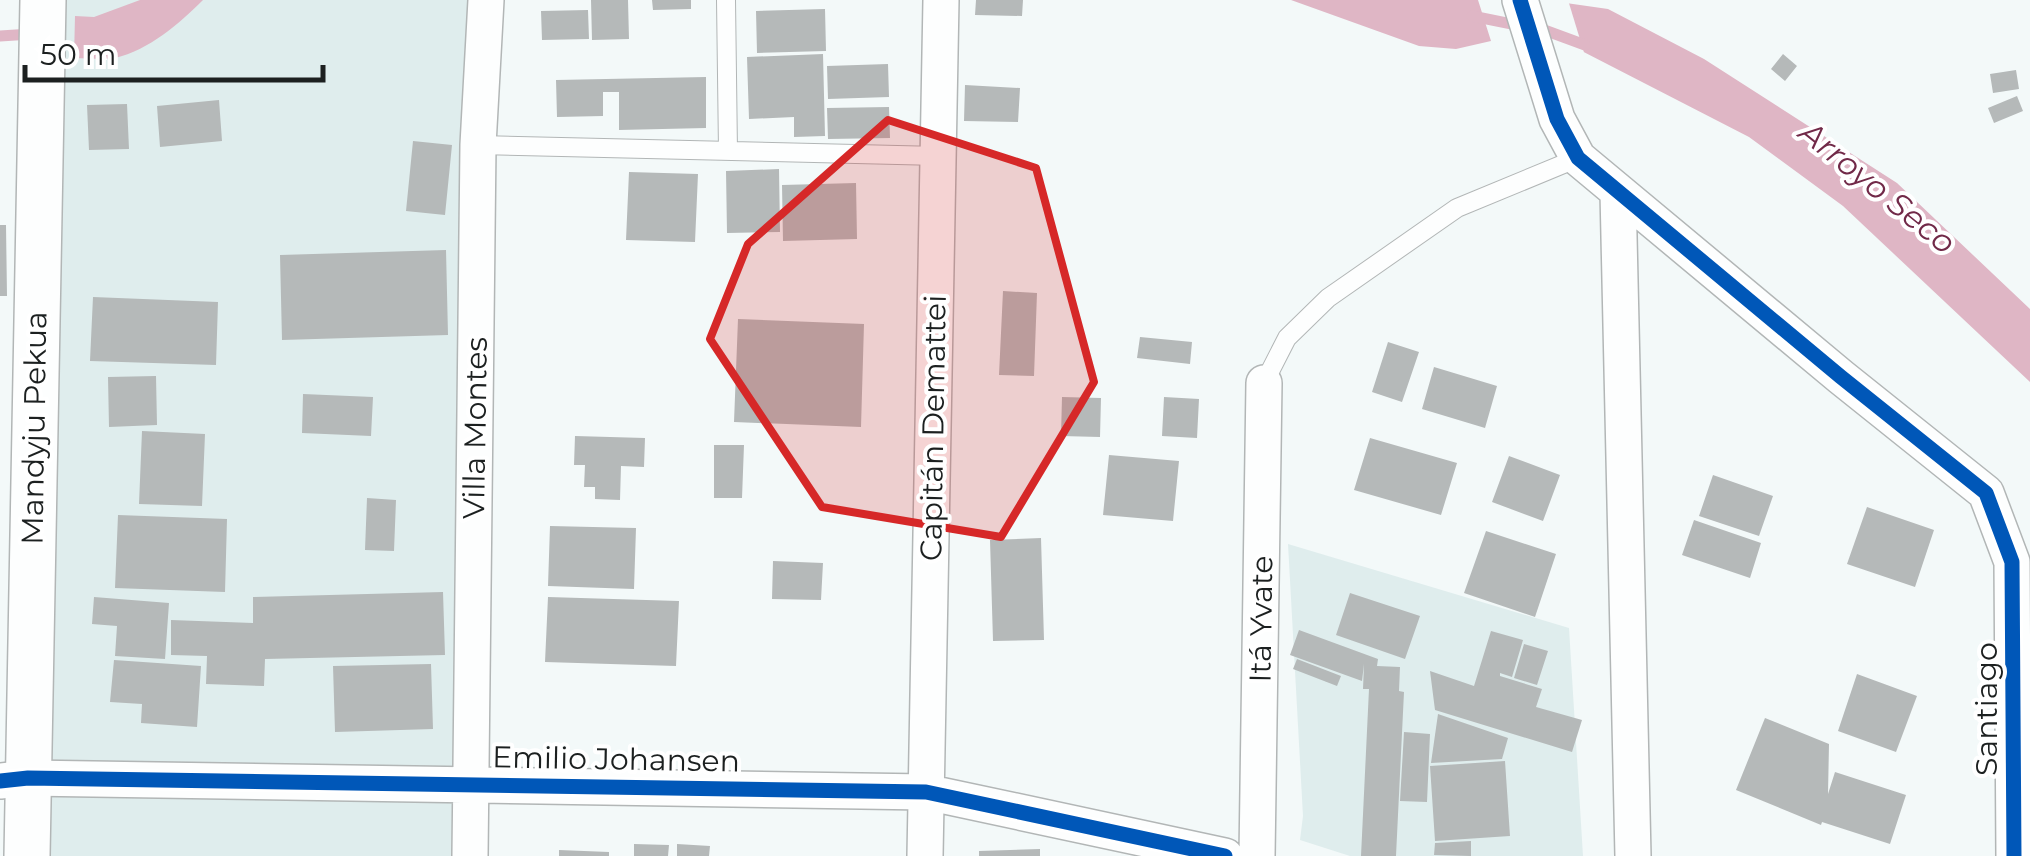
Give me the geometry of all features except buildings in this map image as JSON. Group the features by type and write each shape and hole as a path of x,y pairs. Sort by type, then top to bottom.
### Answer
{"street":[{"name":"Mandyju Pekua","path":"27,856 14,779 43,0"},
{"name":"Villa Montes","path":"470,856 478,145 486,0"},
{"name":"Capitán Demattei","path":"925,856 940,0"},
{"path":"1520,0 1557,120 1578,158"},
{"name":"Santiago","path":"1578,158 1840,377 1986,492 2012,562 2014,856"},
{"path":"1618,192 1633,856"},
{"name":"Itá Yvate","path":"1258,856 1264,383"},
{"name":"Emilio Johansen","path":"14,779 926,792 1225,856"}],"lane":[{"path":"726,0 728,152"},
{"path":"478,145 939,156"},
{"path":"1264,383 1286,338 1328,298 1457,208 1578,158"}],"highlighted area":[{"path":"888,120 1036,168 1094,382 1001,537 822,507 710,339 748,244"}],"shaded area":[{"path":"57,0 481,0 471,856 49,856"},
{"path":"1288,544 1569,628 1583,856 1350,856 1300,840 1303,816"}],"water":[{"path":"140,0 203,0 174,27 140,49 115,58 74,58 75,16 94,17"},
{"path":"1291,0 1478,0 1491,41 1456,49 1419,46"},
{"path":"1559,2 1608,9 1704,59 1897,183 2030,309 2030,382 1843,206 1749,137 1574,47"}],"pier":[{"path":"1554,0 1568,0 1586,59 1570,50"}],"waterway":[{"name":"Arroyo Seco","path":"1472,16 1547,31 1585,45"},
{"path":"0,36 31,34"}],"cycle path":[{"path":"1520,0 1557,119 1578,158 1986,493 2012,562 2014,856"},
{"path":"0,781 28,778 926,792 1225,856"}]}
